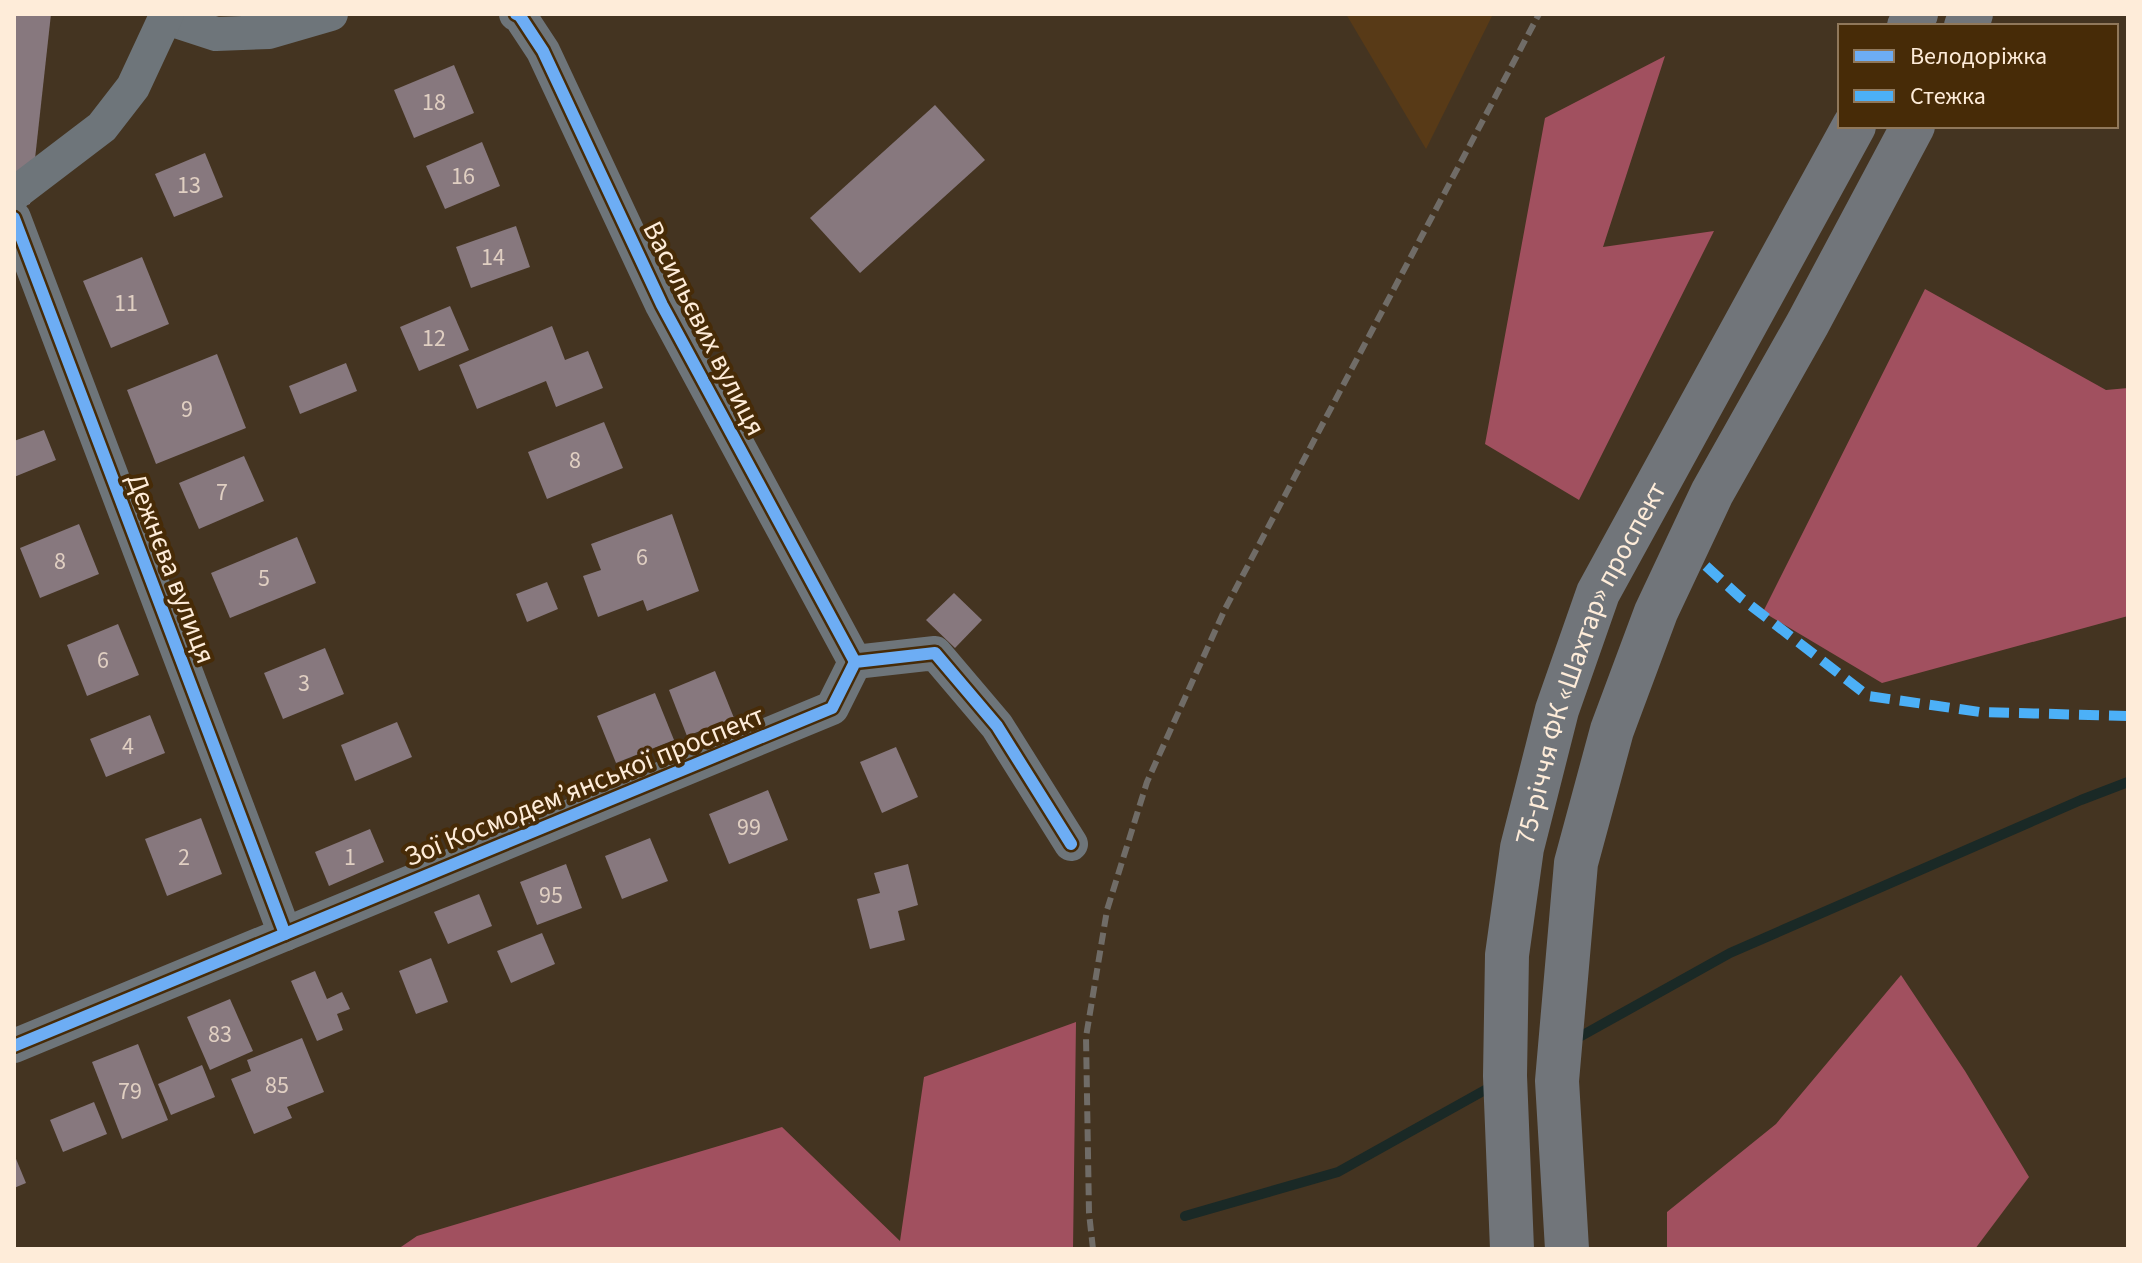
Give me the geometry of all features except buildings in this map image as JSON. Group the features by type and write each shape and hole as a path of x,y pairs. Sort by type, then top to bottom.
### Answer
{"main road":[{"name":"75-річчя ФК «Шахтар» проспект","path":"1512,1249 1505,1076 1507,955 1522,848 1553,726 1598,593 1853,128"},
{"name":"75-річчя ФК «Шахтар» проспект","path":"1567,1249 1557,1081 1576,863 1612,730 1656,612 1712,493 1801,336 1912,128"}],"street":[{"path":"14,194 102,127 133,87 167,16 216,34 269,32 331,14"},
{"name":"Васильєвих вулиця","path":"516,14 543,51 662,305 855,662"},
{"name":"Дежнєва вулиця","path":"14,218 285,934"},
{"path":"855,662 935,653 997,726 1071,844"},
{"name":"Зої Космодем’янської проспект","path":"14,1046 832,708 855,662"}],"shaded area":[{"path":"1346,14 1493,14 1426,149"},
{"path":"1665,56 1603,247 1714,231 1579,500 1485,444 1545,118"},
{"path":"1925,289 2106,390 2128,388 2128,616 1882,683 1763,612"},
{"path":"1901,975 1965,1071 2029,1177 1975,1249 1667,1249 1667,1212 1776,1124"},
{"path":"1076,1022 1073,1249 398,1249 417,1236 782,1127 900,1241 924,1077"}],"waterway":[{"path":"1574,1040 1730,953 2128,782"},
{"path":"1185,1216 1338,1172 1494,1085"}],"railway":[{"path":"1093,1249 1089,1213 1086,1037 1107,910 1147,782 1225,609 1539,14"}],"marked path":[{"path":"1706,566 1741,598 1868,696 1980,712 2128,716"}],"cycle path":[{"path":"516,14 543,51 662,305 855,662"},
{"path":"14,218 285,934"},
{"path":"14,1046 832,708 855,662 935,653 997,726 1071,844"}]}
